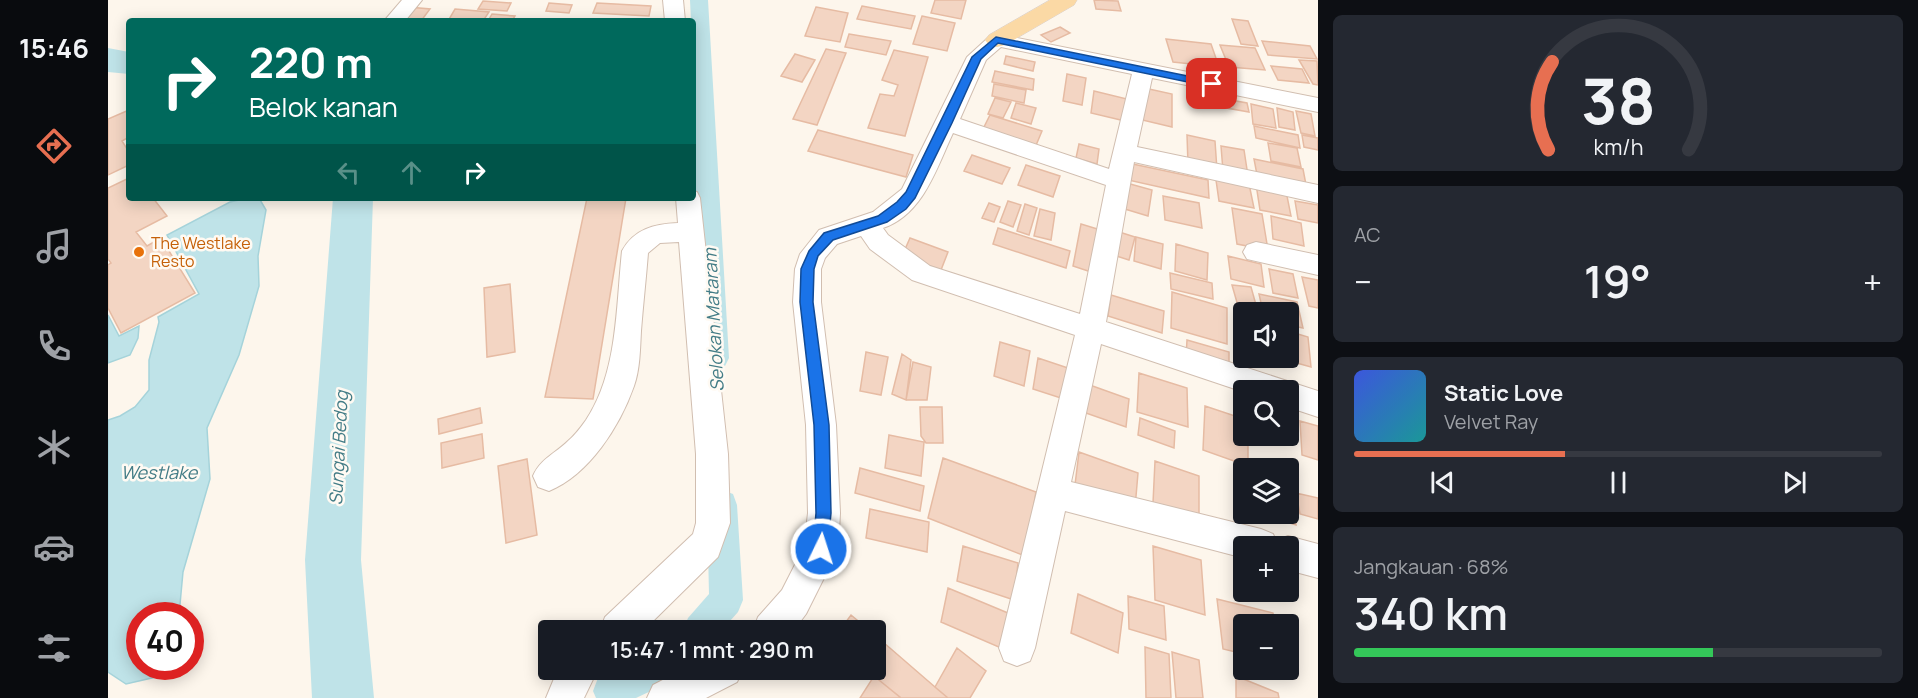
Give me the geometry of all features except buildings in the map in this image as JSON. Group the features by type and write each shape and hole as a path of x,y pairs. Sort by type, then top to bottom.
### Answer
{"main road":[{"path":"996,40 1066,0"}],"street":[{"path":"397,18 412,0"},
{"path":"673,0 675,18"},
{"path":"779,620 794,602 821,549 824,513 821,425 807,302 808,269 813,254 828,237 891,214 911,195 977,57 996,40 1318,105"},
{"path":"1017,648 1091,328 1124,152 1143,70"},
{"path":"947,123 1119,181"},
{"path":"1124,152 1318,194"},
{"path":"628,620 706,545 712,523 712,454 688,201"},
{"path":"867,224 879,242 921,273 1246,380"},
{"path":"549,476 597,429 619,386 624,364 635,251 641,242 650,236 690,232"},
{"path":"1256,252 1318,265"},
{"path":"1299,398 1318,404"},
{"path":"1054,493 1233,539"},
{"path":"1299,556 1318,561"},
{"path":"565,698 572,680"},
{"path":"666,698 702,680"}],"water":[{"name":"Westlake","path":"261,201 266,210 258,256 259,286 239,355 207,428 210,479 183,572 180,602 126,602 126,680 143,680 126,684 108,672 108,420 135,407 149,390 149,360 159,322 158,317 199,294 167,235 230,202"},
{"path":"108,315 119,336 139,326 138,338 130,355 108,363"}],"waterway":[{"name":"Selokan Mataram","path":"699,0 715,358"},
{"name":"Sungai Bedog","path":"108,58 111,62 126,63"},
{"name":"Sungai Bedog","path":"343,698 333,560 353,201"},
{"name":"Selokan Mataram","path":"709,620 726,600 722,505"},
{"name":"Selokan Mataram","path":"611,691 636,680"}],"place":[{"name":"The Westlake Resto","path":"139,252"}],"route":[{"path":"821,549 824,513 821,425 807,302 808,269 813,254 828,237 882,219 901,206 911,195 977,57 996,40 1212,84"}]}
